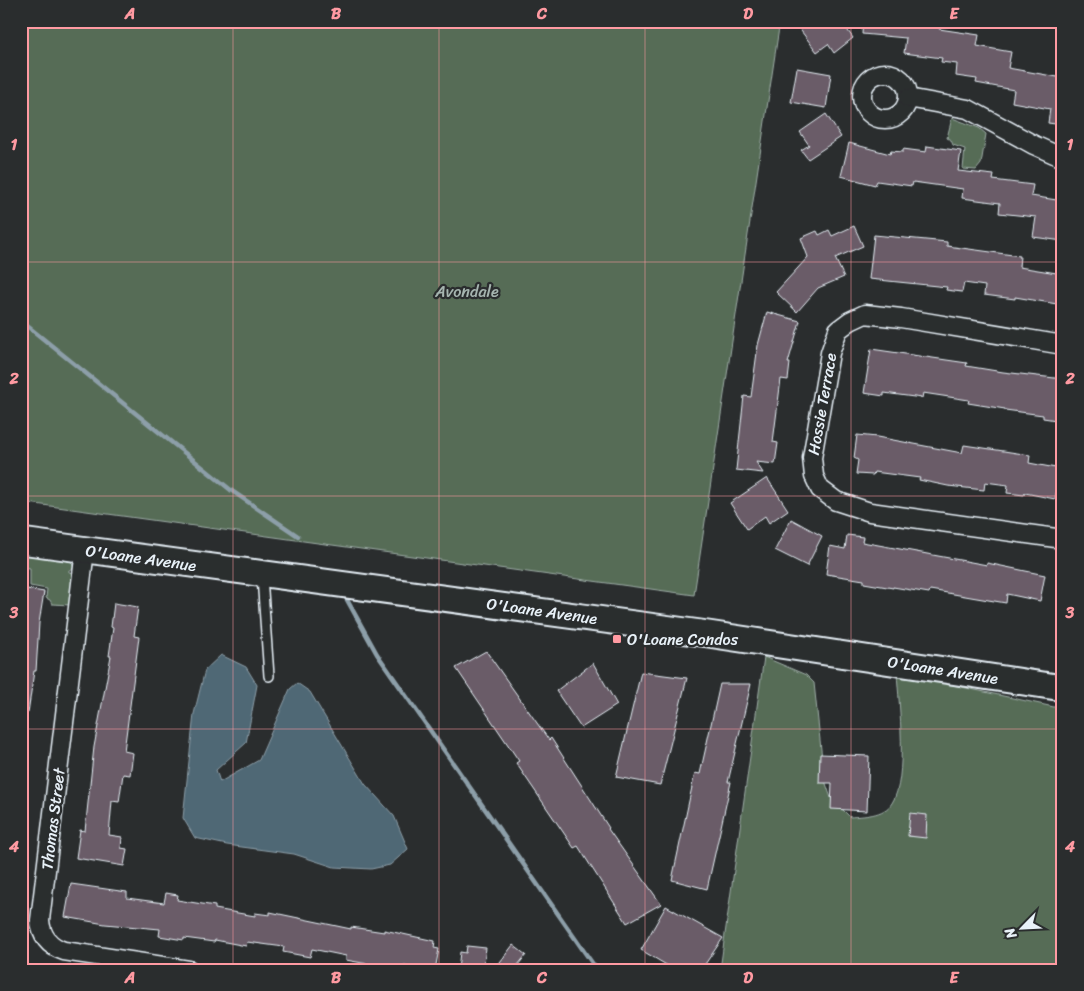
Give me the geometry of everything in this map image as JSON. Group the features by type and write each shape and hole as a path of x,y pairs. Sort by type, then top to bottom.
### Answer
{"street":[{"path":"908,98 968,109 1034,145 1063,158"},
{"name":"Hossie Terrace","path":"1063,345 901,318 865,314 850,321 838,330 830,353 812,458 814,476 820,489 836,501 870,512 1063,539"},
{"name":"O'Loane Avenue","path":"21,541 708,634 1063,688"},
{"name":"Thomas Street","path":"85,550 40,927 51,945 64,951 189,970"}],"lane":[{"path":"262,574 269,676"}],"green space":[{"name":"Avondale","path":"21,21 780,21 694,595 21,502"},
{"path":"952,118 979,128 986,134 981,164 976,170 963,169 965,149 953,145 951,140 947,138"},
{"path":"21,552 70,559 74,568 69,570 69,572 74,573 70,605 52,604 46,598 47,589 30,586 30,568 21,567"},
{"path":"764,657 806,675 814,683 824,778 831,798 850,817 884,811 892,803 897,792 900,777 901,721 897,673 1063,709 1063,970 720,970"}],"water":[{"path":"221,655 246,667 257,685 246,743 216,770 220,782 259,760 290,689 297,683 310,692 365,784 394,816 408,849 390,865 371,869 334,867 294,854 227,845 195,838 183,818 194,714 205,670"}],"building":[{"path":"806,21 841,21 853,38 834,53 828,44 817,52 798,27"},
{"path":"863,21 940,21 939,29 979,35 977,46 1011,52 1008,68 1063,78 1063,125 1048,123 1050,109 1012,102 1014,90 976,83 977,79 956,76 957,64 941,62 942,58 904,53 906,38 862,34"},
{"path":"797,68 831,74 826,108 791,102"},
{"path":"826,114 841,137 808,159 801,150 809,145 800,132"},
{"path":"849,143 890,154 891,151 903,152 903,149 926,152 927,146 961,151 958,171 994,175 993,180 1033,185 1031,196 1063,201 1063,241 1033,237 1036,217 999,213 1000,203 962,198 963,189 913,182 912,186 877,181 875,185 841,176"},
{"path":"854,226 863,246 835,258 844,277 818,288 797,312 776,292 808,257 801,238 817,231 819,235 829,230 832,236"},
{"path":"874,235 947,242 947,246 1020,256 1019,267 1063,274 1063,305 1015,297 1015,299 984,295 985,286 964,283 962,292 946,290 947,287 869,279"},
{"path":"767,312 800,321 788,363 790,363 788,380 781,379 773,442 778,443 775,464 756,462 763,473 736,470 744,396 751,397 758,345"},
{"path":"871,349 967,363 966,366 1003,372 1063,379 1063,421 1043,418 1043,415 968,403 969,400 923,393 922,398 884,393 884,396 864,393"},
{"path":"857,435 962,453 964,445 1030,455 1029,463 1061,469 1055,499 1025,493 1024,495 1007,493 1008,485 985,482 984,490 948,486 919,480 920,478 874,472 873,475 856,474 858,460 854,458"},
{"path":"767,478 788,510 769,523 765,516 747,529 730,503"},
{"path":"791,519 822,536 807,566 775,550"},
{"path":"847,535 863,537 862,542 987,565 987,563 1045,575 1040,601 1007,594 1006,603 930,590 929,593 893,588 864,583 864,580 826,574 830,546 845,549"},
{"path":"21,588 44,592 39,623 36,671 34,671 28,713 21,712"},
{"path":"114,603 138,607 134,636 139,637 124,751 133,753 130,775 123,774 119,802 112,801 109,835 122,837 121,848 127,849 124,866 76,858 80,830 85,831 94,747 111,656 109,656"},
{"path":"486,651 549,740 551,738 608,829 661,904 627,923 578,846 574,848 516,763 519,761 456,668"},
{"path":"593,663 617,705 581,728 556,691"},
{"path":"641,672 687,678 660,785 616,777"},
{"path":"720,684 751,684 728,782 731,782 707,889 672,880 695,773 700,774"},
{"path":"820,754 869,756 867,811 831,809 832,783 819,783"},
{"path":"910,813 927,815 926,838 908,836"},
{"path":"71,884 127,892 127,898 164,903 166,893 178,895 177,900 215,906 215,909 255,916 255,913 270,915 270,912 351,929 351,927 384,932 384,930 435,941 434,948 439,949 435,970 404,965 404,970 401,970 346,960 346,956 312,949 310,957 283,952 284,947 247,942 246,946 215,940 214,942 184,938 184,940 159,936 160,929 105,924 65,917"},
{"path":"666,906 723,938 701,970 675,970 641,950"},
{"path":"513,945 526,955 514,970 494,970"},
{"path":"467,946 486,948 483,970 458,970 460,952 466,953"}],"waterway":[{"path":"21,321 232,491 298,536"},
{"path":"346,598 377,654 597,970"}],"place":[{"name":"O'Loane Condos","path":"617,639"}]}
